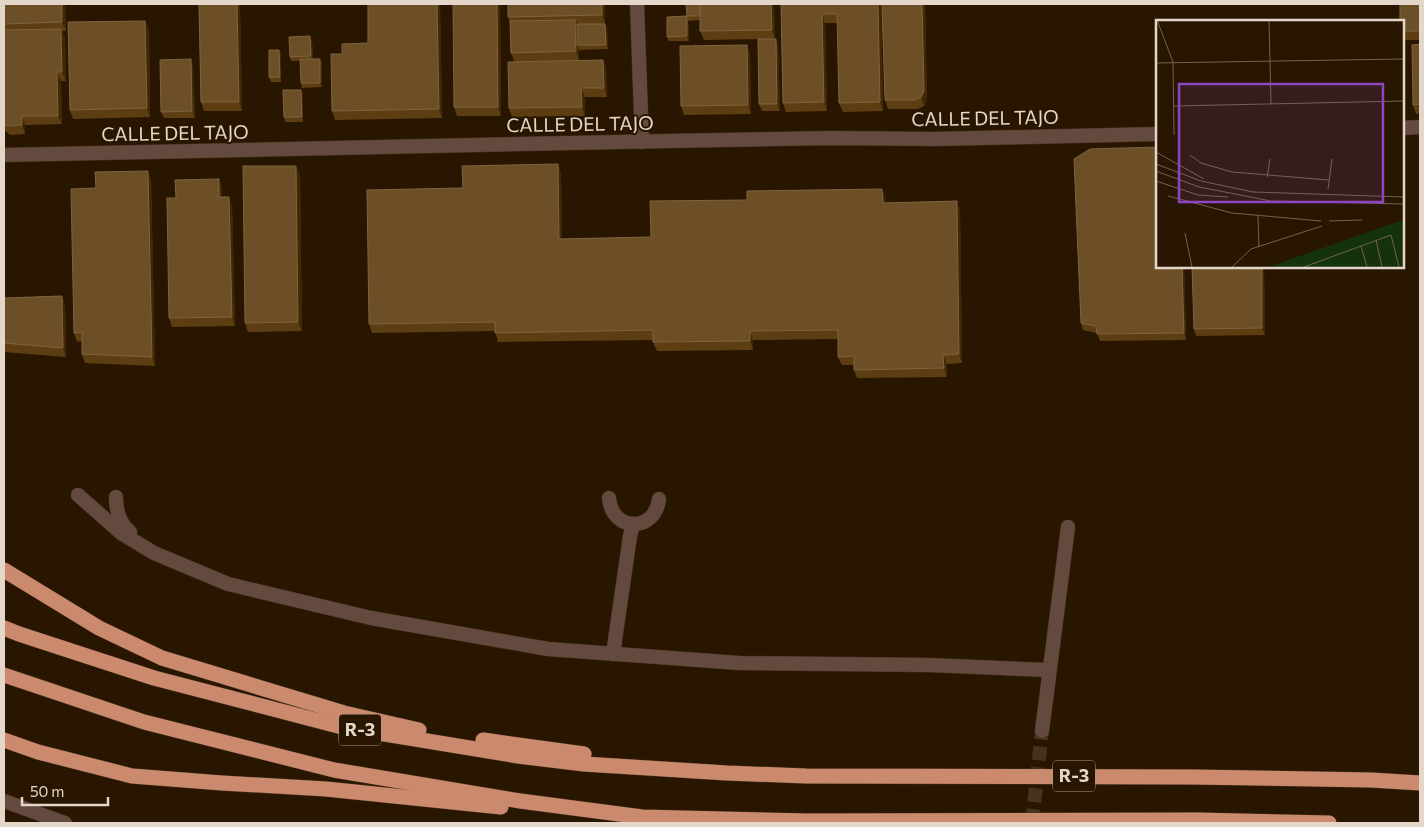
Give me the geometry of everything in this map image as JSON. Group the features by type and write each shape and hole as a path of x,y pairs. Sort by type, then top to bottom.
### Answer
{"highway":[{"path":"4,570 99,628 162,658 344,713 435,733 727,773"},
{"name":"R-3","path":"4,628 154,678 342,727 518,756 574,763 806,776 1203,777 1371,780 1420,783"},
{"name":"R-3","path":"4,675 144,722 334,770 520,801 642,817 807,821 1198,820 1329,823"},
{"path":"4,740 38,752 132,776 326,789 486,806 642,817"}],"street":[{"path":"637,4 642,142"},
{"path":"1404,128 1420,127"},
{"name":"CALLE DEL TAJO","path":"4,155 832,138 1156,134"},
{"path":"78,495 121,533 154,553 228,584 371,618 548,649 613,654 739,663 1049,670"},
{"path":"116,497 116,509 125,529 154,553"},
{"path":"609,498 614,515 624,522 633,524 641,523 651,517 656,511 659,499"},
{"path":"613,654 633,524"},
{"path":"1042,732 1068,527"},
{"path":"4,801 65,823"}],"building":[{"path":"4,4 62,4 62,22 4,24"},
{"path":"199,4 237,4 239,102 201,102"},
{"path":"368,4 437,4 439,109 332,111 331,54 342,54 342,44 368,43"},
{"path":"453,4 497,4 498,107 454,107"},
{"path":"508,4 602,4 602,15 508,17"},
{"path":"686,4 700,4 700,16 687,16"},
{"path":"700,4 771,4 772,30 700,31"},
{"path":"781,4 878,4 880,102 839,103 837,14 822,14 824,102 783,103"},
{"path":"882,4 922,4 924,91 921,97 915,100 885,100"},
{"path":"1400,4 1420,4 1420,31 1404,31 1404,20 1400,20"},
{"path":"687,16 687,36 667,37 667,17"},
{"path":"575,20 576,51 511,53 510,21"},
{"path":"145,21 147,108 70,110 68,22"},
{"path":"577,24 605,24 606,45 577,45"},
{"path":"61,29 62,72 57,72 58,116 22,116 22,125 7,126 4,123 4,30"},
{"path":"310,36 311,56 290,57 289,37"},
{"path":"758,39 776,39 777,104 759,104"},
{"path":"1420,44 1420,104 1413,105 1412,45"},
{"path":"747,45 748,105 681,106 680,46"},
{"path":"269,50 279,50 280,77 269,77"},
{"path":"191,59 192,111 161,112 160,60"},
{"path":"300,59 320,59 320,83 301,83"},
{"path":"603,60 604,88 581,88 582,107 509,108 508,62"},
{"path":"283,90 301,90 302,117 284,117"},
{"path":"1156,147 1156,268 1182,268 1184,333 1097,334 1096,326 1081,323 1074,159 1090,149"},
{"path":"558,164 559,239 651,237 650,201 747,200 747,191 882,189 883,203 957,201 959,354 943,355 944,368 854,370 854,356 838,357 838,330 750,331 750,341 653,342 653,330 495,333 495,322 369,324 367,190 463,188 462,166"},
{"path":"243,166 296,166 298,322 245,323"},
{"path":"148,171 152,357 82,354 82,332 74,333 71,189 96,188 95,172"},
{"path":"219,179 219,197 229,197 232,317 169,318 167,198 176,198 175,180"},
{"path":"1192,268 1262,268 1262,328 1194,329"},
{"path":"62,296 63,348 4,343 4,298"}],"tunnel":[{"path":"1032,823 1042,731"}]}
